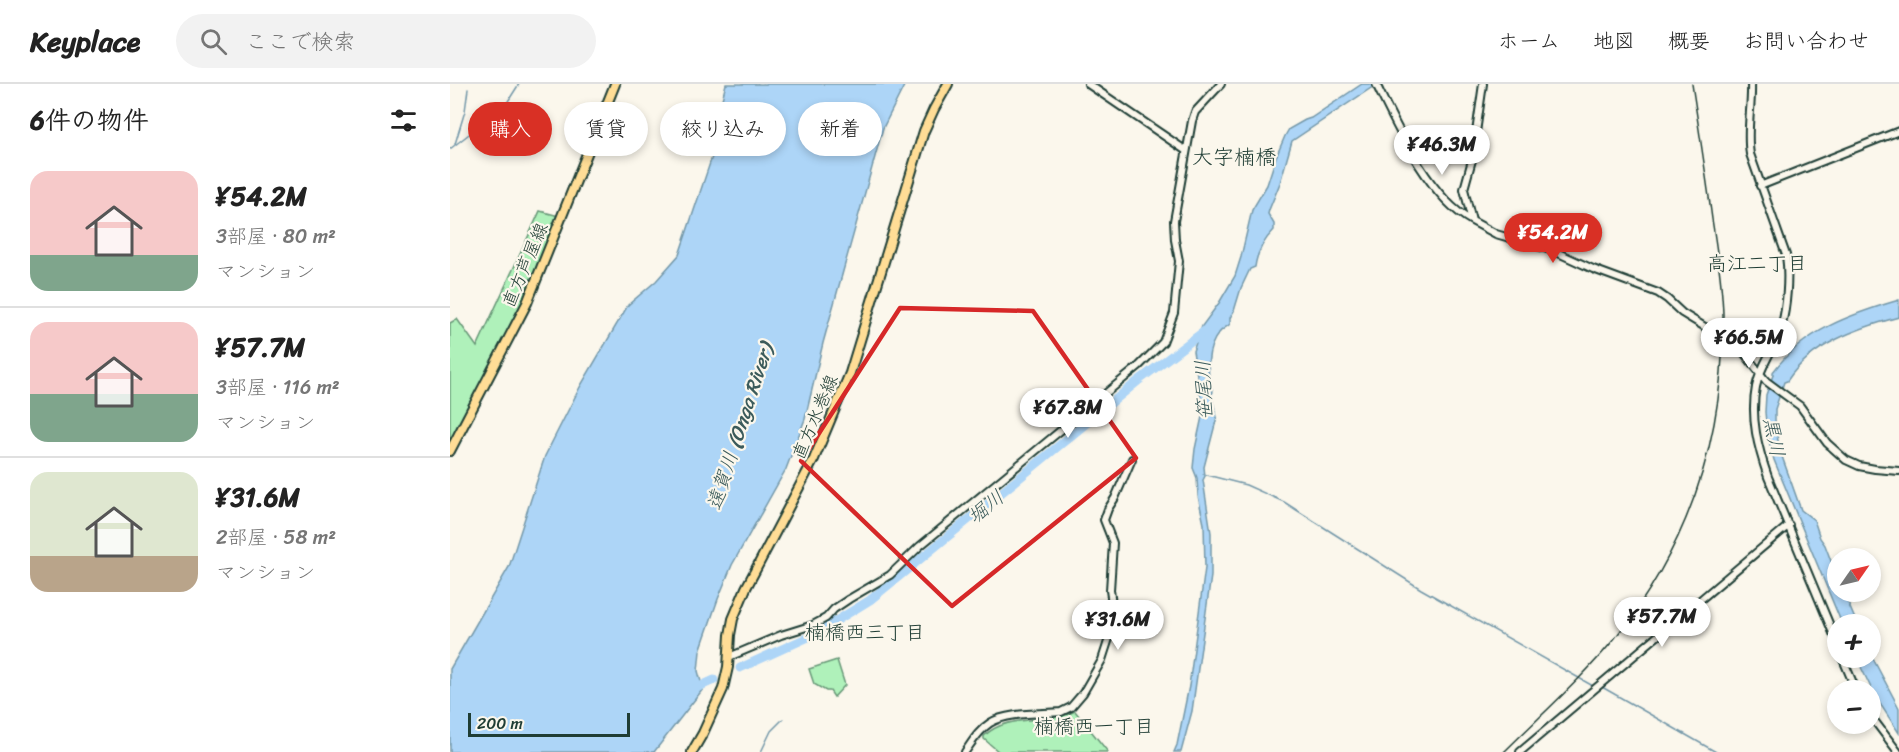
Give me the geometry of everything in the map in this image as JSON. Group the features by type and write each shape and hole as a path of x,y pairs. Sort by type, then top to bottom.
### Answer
{"main road":[{"name":"直方芦屋線","path":"450,451 527,303 615,84"},
{"name":"直方水巻線","path":"692,752 704,733 723,688 729,657 730,635 746,588 814,459 850,373 924,131 948,84"}],"street":[{"path":"1088,84 1185,150"},
{"path":"729,657 781,635 813,625 826,618 834,609 849,599 890,575 936,532 1154,352 1163,342 1174,313 1179,261 1174,221 1185,150 1195,111 1221,84"},
{"path":"1376,84 1404,139 1439,193 1459,214 1496,234 1554,251 1593,269 1658,293 1689,318 1741,349 1760,375 1806,413 1827,443 1846,460 1859,466 1899,471"},
{"path":"1472,221 1464,189 1473,159 1483,84"},
{"path":"1751,84 1752,111 1748,140 1750,154 1786,255 1788,270 1781,327 1756,387 1754,418 1759,450 1768,477 1827,618"},
{"path":"1760,186 1899,131"},
{"path":"965,752 980,732 995,720 1008,716 1061,712 1068,709 1083,693 1102,660 1114,618 1110,590 1113,543 1104,520 1132,459"},
{"path":"1520,752 1789,525"},
{"path":"1881,730 1898,752"}],"highlighted area":[{"path":"900,308 1033,311 1136,458 952,606 801,461"}],"green space":[{"path":"540,211 559,216 525,298 450,444 450,323 457,319 477,347"},
{"path":"837,660 845,685 834,697 830,691 814,684 809,669"},
{"path":"1075,711 1108,752 999,752 984,739 984,736 1005,724 1052,718"}],"water":[{"name":"遠賀川 (Onga River)","path":"726,84 905,84 882,132 882,102 798,102 798,156 875,156 823,343 805,419 786,469 732,565 700,651 698,671 703,689 654,752 450,752 450,669 509,567 545,456 580,387 628,305 656,281 679,255 712,156 786,156 786,102 721,102"},
{"name":"笹尾川","path":"1362,84 1377,84 1292,141 1268,214 1274,224 1274,230 1262,246 1255,267 1250,269 1241,288 1230,324 1219,333 1212,346 1208,369 1213,392 1211,395 1217,417 1204,467 1203,480 1211,533 1211,576 1192,711 1181,752 1174,752 1189,686 1205,568 1204,524 1197,478 1193,468 1203,412 1193,351 1202,326 1235,276 1252,210 1267,185 1276,157 1289,129 1311,118"},
{"name":"黒川","path":"1899,300 1899,317 1852,332 1822,347 1809,357 1784,382 1775,409 1779,448 1801,510 1814,520 1827,550 1827,588 1774,460 1767,433 1766,395 1773,372 1799,345 1829,326 1863,311"},
{"path":"1833,602 1848,602 1853,614 1838,614"},
{"path":"1861,668 1878,668 1899,708 1899,733 1881,705 1881,680 1867,680"}],"waterway":[{"path":"450,149 505,106 519,84"},
{"path":"455,144 465,111 468,89"},
{"name":"堀川","path":"740,668 813,635 870,600 1138,381 1207,329"},
{"path":"1203,474 1246,485 1284,502 1421,589 1593,686 1598,685"},
{"name":"堀川","path":"692,690 714,680"},
{"path":"1602,687 1716,752"},
{"path":"761,752 771,731 783,719"}],"tram line":[{"path":"1504,752 1589,668 1615,638 1664,565 1683,526 1698,486 1718,402 1723,314 1722,290 1692,84"}],"district":[{"name":"大字楠橋","path":"1234,157"},
{"name":"高江二丁目","path":"1757,263"},
{"name":"楠橋西三丁目","path":"865,632"},
{"name":"楠橋西一丁目","path":"1094,726"}]}
